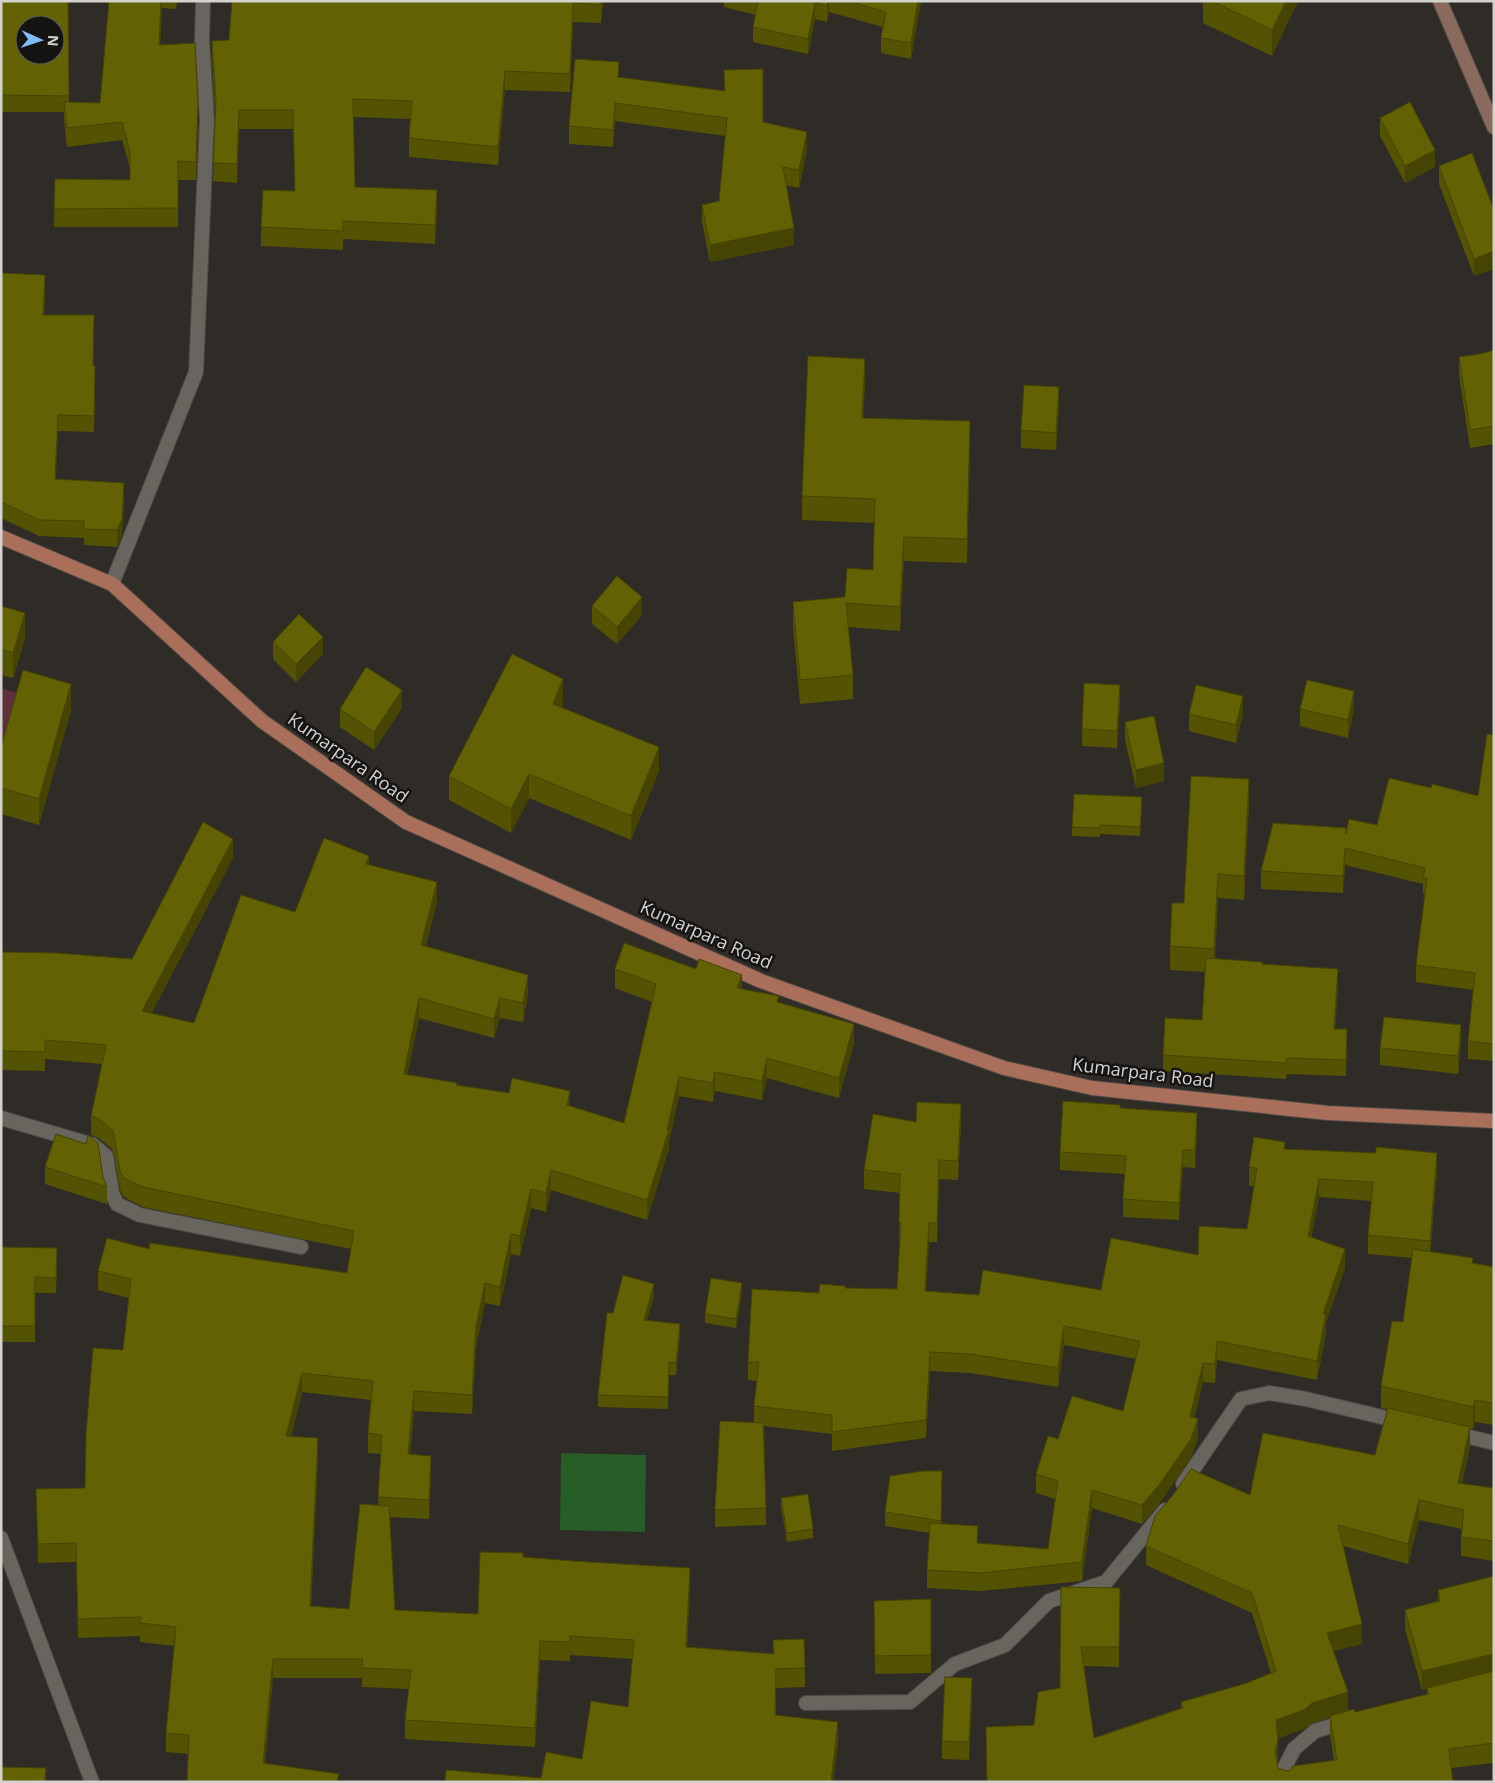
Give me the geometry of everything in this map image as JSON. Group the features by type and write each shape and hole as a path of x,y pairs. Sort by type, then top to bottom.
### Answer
{"main road":[{"path":"1440,1 1494,127"},
{"name":"Kumarpara Road","path":"1,537 112,584 262,722 406,822 761,981 1004,1068 1092,1088 1328,1113 1494,1121"}],"street":[{"path":"112,584 196,372 207,120 202,39 203,1"},
{"path":"1,1118 93,1145 106,1156 112,1193 117,1204 140,1215 302,1247"},
{"path":"806,1703 910,1702 955,1664 1005,1645 1049,1601 1106,1582 1174,1497 1241,1399 1269,1393 1306,1399 1419,1425"},
{"path":"1438,1430 1494,1443"},
{"path":"1,1538 92,1782"},
{"path":"1285,1782 1284,1769 1294,1750 1316,1732 1361,1717"}],"shaded area":[{"path":"1,688 23,695 1,769"},
{"path":"561,1453 646,1455 645,1532 560,1530"}],"building":[{"path":"1,1 68,1 69,96 1,95"},
{"path":"109,1 161,1 159,45 195,43 198,102 196,162 178,161 178,208 54,209 55,179 130,180 130,151 122,122 67,128 64,102 100,103"},
{"path":"232,1 602,1 601,5 573,3 570,74 505,71 498,147 409,138 412,101 353,99 355,187 437,190 435,225 343,221 343,231 261,227 263,190 295,191 293,110 239,110 237,164 213,163 216,101 212,41 229,40"},
{"path":"758,1 828,1 827,6 815,3 808,39 753,27"},
{"path":"848,1 918,1 911,43 881,38 886,12"},
{"path":"1212,1 1286,1 1272,30"},
{"path":"575,59 619,62 618,77 725,91 724,70 763,69 763,122 807,132 799,170 783,167 794,228 710,245 702,205 719,201 727,118 615,103 613,130 569,126"},
{"path":"1410,102 1435,150 1405,166 1380,118"},
{"path":"1472,153 1494,210 1494,251 1474,259 1439,166"},
{"path":"1,273 45,275 43,315 94,315 94,416 58,415 55,479 124,483 122,519 117,530 84,529 84,521 39,520 1,502"},
{"path":"1494,350 1494,426 1470,430 1459,357"},
{"path":"808,356 865,359 862,418 970,421 967,539 904,537 900,607 846,603 853,675 800,680 793,602 845,597 847,568 873,570 875,499 802,496"},
{"path":"1024,385 1059,387 1056,433 1021,430"},
{"path":"617,576 642,597 617,627 592,606"},
{"path":"1,606 25,613 13,653 1,649"},
{"path":"299,614 323,637 296,664 273,642"},
{"path":"512,654 563,679 553,704 659,747 631,816 529,774 511,809 449,776"},
{"path":"366,667 402,690 374,732 340,709"},
{"path":"23,670 71,684 39,799 1,788 1,747"},
{"path":"1307,680 1354,691 1348,720 1300,709"},
{"path":"1084,683 1120,685 1117,731 1082,729"},
{"path":"1196,685 1243,696 1236,725 1189,714"},
{"path":"1154,716 1164,763 1136,770 1125,722"},
{"path":"1487,734 1494,735 1494,1044 1468,1041 1475,973 1416,965 1427,878 1423,877 1425,868 1345,848 1343,876 1261,871 1273,823 1346,828 1346,834 1349,819 1377,825 1389,778 1431,788 1432,784 1478,796"},
{"path":"1191,776 1249,779 1244,876 1218,874 1214,949 1170,946 1172,903 1184,903"},
{"path":"1074,794 1142,797 1140,827 1100,825 1100,828 1072,827"},
{"path":"203,822 233,839 142,1011 194,1023 241,895 295,912 324,838 369,856 366,864 437,882 421,945 528,975 523,1003 500,998 494,1019 419,998 404,1074 457,1083 456,1085 509,1093 512,1078 570,1091 567,1105 624,1123 656,984 615,969 624,943 696,969 699,959 742,975 737,988 779,996 777,1002 854,1024 839,1078 767,1058 762,1081 715,1072 713,1083 679,1077 667,1130 669,1130 647,1200 551,1170 546,1193 531,1189 520,1236 511,1234 500,1287 485,1283 476,1327 472,1395 414,1391 408,1454 431,1456 429,1500 378,1497 382,1435 368,1433 373,1381 302,1373 286,1436 318,1438 310,1606 349,1609 360,1504 389,1506 395,1610 478,1614 480,1552 523,1553 523,1557 690,1568 686,1647 774,1654 773,1640 804,1639 805,1668 776,1669 775,1715 838,1722 831,1782 445,1782 446,1770 541,1778 546,1752 582,1759 591,1701 628,1707 634,1640 570,1636 570,1642 540,1641 535,1728 405,1720 411,1670 362,1668 363,1659 273,1659 263,1763 339,1774 337,1782 187,1782 189,1735 166,1733 176,1627 140,1623 141,1617 78,1619 76,1543 38,1544 36,1489 85,1488 86,1434 93,1348 123,1350 131,1279 98,1271 107,1238 149,1249 150,1243 347,1273 354,1231 143,1187 124,1178 120,1171 112,1130 99,1119 91,1116 106,1045 45,1040 45,1052 1,1051 1,952 57,953 132,959"},
{"path":"1206,958 1338,969 1334,1029 1347,1029 1346,1060 1287,1058 1286,1063 1163,1055 1165,1018 1202,1020"},
{"path":"1384,1017 1461,1025 1458,1056 1380,1048"},
{"path":"1063,1101 1120,1105 1120,1108 1197,1113 1195,1150 1183,1150 1179,1203 1123,1199 1126,1156 1060,1152"},
{"path":"917,1102 961,1104 958,1161 939,1160 937,1223 929,1223 925,1291 979,1295 983,1270 1101,1290 1111,1238 1198,1255 1199,1226 1247,1229 1257,1168 1249,1167 1254,1137 1285,1142 1284,1149 1376,1153 1376,1147 1437,1153 1430,1241 1368,1235 1373,1182 1319,1179 1308,1236 1345,1249 1323,1314 1326,1314 1317,1361 1217,1341 1215,1364 1203,1363 1190,1416 1198,1419 1191,1439 1159,1485 1142,1505 1092,1490 1082,1562 981,1573 927,1570 930,1523 978,1526 977,1543 1048,1549 1058,1481 1036,1474 1048,1436 1058,1439 1072,1396 1123,1411 1140,1341 1064,1326 1058,1368 970,1354 930,1352 926,1420 832,1432 832,1415 754,1406 759,1362 748,1362 752,1289 819,1293 820,1284 845,1286 845,1288 897,1289 901,1222 899,1222 900,1174 864,1170 873,1114 916,1122"},
{"path":"56,1134 86,1144 88,1135 98,1143 103,1177 107,1187 45,1167"},
{"path":"1,1247 57,1248 56,1278 35,1277 35,1326 1,1326"},
{"path":"1413,1249 1473,1258 1472,1263 1494,1267 1494,1403 1475,1400 1473,1407 1381,1386 1392,1321 1403,1322"},
{"path":"623,1275 654,1284 644,1320 680,1324 676,1363 669,1362 668,1397 598,1395 607,1313 613,1313"},
{"path":"711,1278 742,1283 736,1319 705,1314"},
{"path":"1388,1408 1470,1427 1458,1483 1494,1488 1494,1541 1461,1537 1464,1510 1419,1500 1408,1544 1338,1525 1362,1624 1327,1633 1348,1692 1312,1703 1304,1710 1276,1720 1278,1742 1275,1750 1278,1768 1286,1771 1290,1770 1293,1766 1337,1760 1330,1716 1354,1709 1355,1712 1428,1694 1427,1688 1494,1671 1494,1743 1449,1749 1453,1782 987,1782 986,1727 1034,1725 1038,1692 1060,1688 1061,1587 1120,1588 1119,1647 1081,1647 1094,1738 1183,1708 1181,1702 1247,1683 1276,1671 1252,1593 1146,1546 1155,1516 1173,1495 1191,1469 1250,1495 1263,1433 1375,1455"},
{"path":"720,1421 763,1423 766,1508 715,1510"},
{"path":"923,1471 942,1471 941,1521 885,1512 890,1476"},
{"path":"808,1494 813,1529 787,1533 781,1498"},
{"path":"1494,1576 1494,1654 1422,1671 1405,1610 1440,1601 1438,1590"},
{"path":"931,1599 931,1655 875,1656 874,1601"},
{"path":"945,1677 972,1678 969,1742 942,1741"},
{"path":"1,1767 46,1768 45,1782 1,1782"}]}
